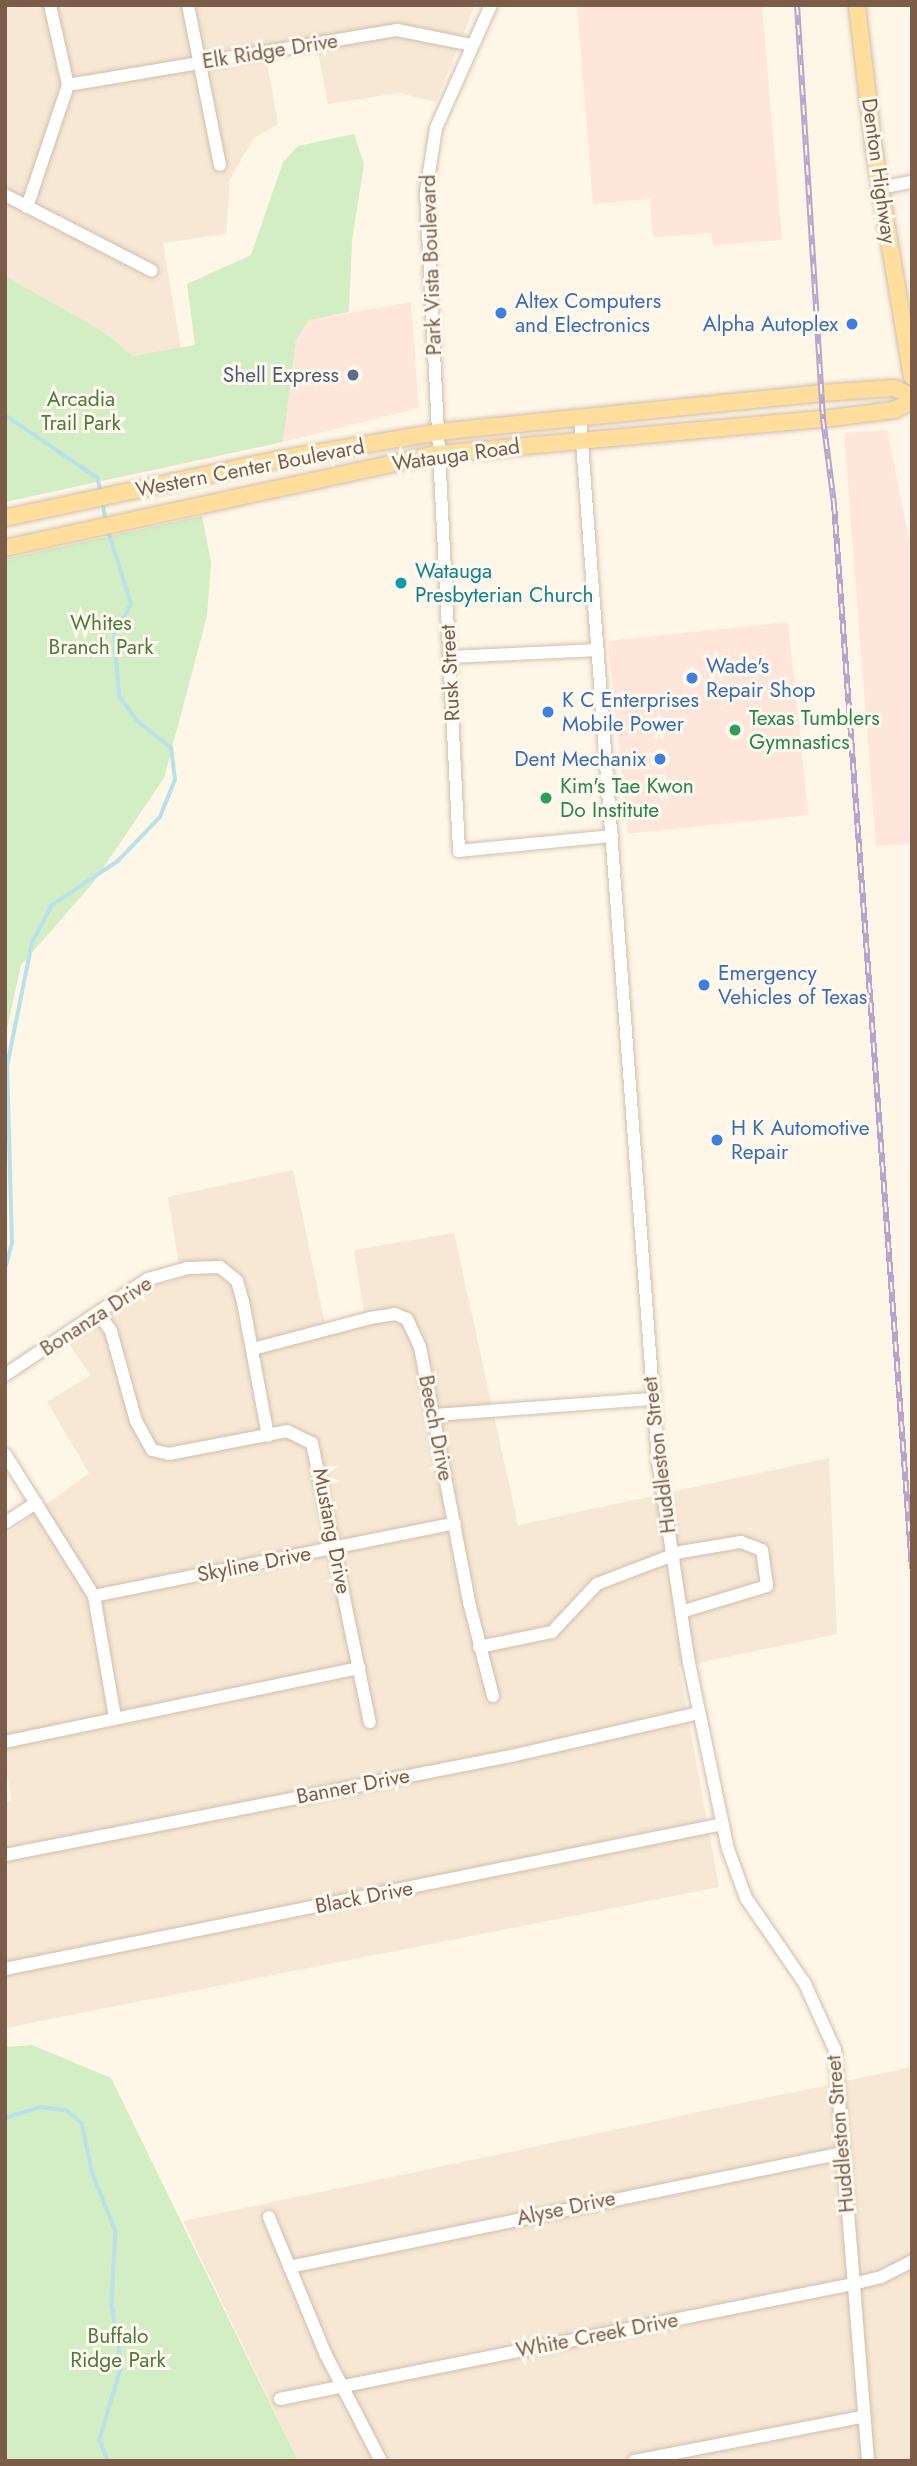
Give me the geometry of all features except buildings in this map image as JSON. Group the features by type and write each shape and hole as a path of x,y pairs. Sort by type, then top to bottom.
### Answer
{"main road":[{"name":"Denton Highway","path":"857,5 880,188 912,377"},
{"name":"Western Center Boulevard","path":"5,518 438,432 822,393 894,388 912,398"},
{"name":"Watauga Road","path":"5,548 437,454 836,417 894,410 912,398"}],"street":[{"path":"27,206 68,85 50,5"},
{"path":"188,5 220,165"},
{"name":"Park Vista Boulevard","path":"437,454 426,192 429,152 491,5"},
{"name":"Elk Ridge Drive","path":"68,85 397,30 472,45"},
{"path":"880,188 912,182"},
{"path":"5,195 152,271"},
{"name":"Huddleston Street","path":"580,416 651,1399 672,1556 699,1713 723,1824 746,1898 805,1984 835,2050 868,2461"},
{"name":"Rusk Street","path":"437,454 459,851 612,836"},
{"path":"450,657 597,650"},
{"name":"Bonanza Drive","path":"5,1375 148,1279 188,1268 220,1267 237,1280 253,1349 268,1436"},
{"name":"Mustang Drive","path":"98,1313 116,1343 136,1421 152,1450 169,1454 287,1431 312,1443 370,1723"},
{"name":"Beech Drive","path":"253,1349 370,1318 401,1315 420,1347 479,1647 493,1696"},
{"path":"434,1416 651,1399"},
{"path":"5,1454 94,1596 115,1718"},
{"path":"5,1523 37,1503"},
{"name":"Skyline Drive","path":"94,1596 455,1523"},
{"path":"479,1647 552,1632 597,1584 672,1556 741,1542 762,1550 767,1586 760,1591 681,1612"},
{"path":"5,1742 359,1668"},
{"name":"Banner Drive","path":"5,1855 511,1756 699,1713"},
{"name":"Black Drive","path":"5,1969 723,1824"},
{"name":"Alyse Drive","path":"289,2267 843,2153"},
{"path":"269,2217 342,2386 381,2461"},
{"name":"White Creek Drive","path":"280,2399 853,2284 881,2277 912,2261"},
{"path":"634,2461 865,2416"}],"shaded area":[{"path":"5,5 475,5 436,102 399,93 328,104 317,48 266,57 278,124 254,138 230,179 226,234 163,243 181,349 133,356 104,332 5,276"},
{"path":"577,5 762,5 782,240 713,245 711,233 653,237 650,199 593,204"},
{"path":"411,302 419,408 283,442 296,340 309,320"},
{"path":"887,430 912,553 912,844 876,846 844,433"},
{"path":"788,622 808,815 628,834 608,641"},
{"path":"293,1170 325,1324 364,1313 354,1250 454,1233 518,1525 829,1458 837,1634 679,1667 719,1887 5,2028 5,1803 12,1801 5,1764 5,1535 89,1473 47,1402 91,1375 67,1341 149,1287 181,1278 168,1197"},
{"path":"912,2067 912,2461 298,2461 183,2221"}],"green space":[{"name":"Arcadia Trail Park","path":"354,134 364,164 352,241 349,312 309,320 296,340 283,442 5,502 5,276 104,332 133,356 195,345 187,284 251,255 283,162 298,146"},
{"name":"Whites Branch Park","path":"202,516 211,562 207,616 164,778 93,883 21,965 5,1038 5,559"},
{"name":"Buffalo Ridge Park","path":"32,2045 111,2078 298,2461 5,2461 5,2047"}],"waterway":[{"path":"5,415 98,478 101,492"},
{"path":"103,503 106,520"},
{"path":"5,1269 12,1243 7,1066 32,943 51,906 118,861 160,817 175,780 171,748 138,722 119,697 114,634 131,604 108,531"},
{"path":"5,2118 40,2107 66,2110 82,2123 93,2175 116,2231 112,2303 122,2366 100,2440 108,2461"}],"railway":[{"path":"797,5 823,419 834,504 912,1569"}],"place":[{"name":"Altex Computers and Electronics","path":"501,313"},
{"name":"Alpha Autoplex","path":"852,324"},
{"name":"Shell Express","path":"353,375"},
{"name":"Watauga Presbyterian Church","path":"401,583"},
{"name":"Wade's Repair Shop","path":"692,678"},
{"name":"K C Enterprises Mobile Power","path":"548,712"},
{"name":"Texas Tumblers Gymnastics","path":"735,730"},
{"name":"Dent Mechanix","path":"660,759"},
{"name":"Kim's Tae Kwon Do Institute","path":"546,798"},
{"name":"Emergency Vehicles of Texas","path":"704,985"},
{"name":"H K Automotive Repair","path":"717,1140"}]}
